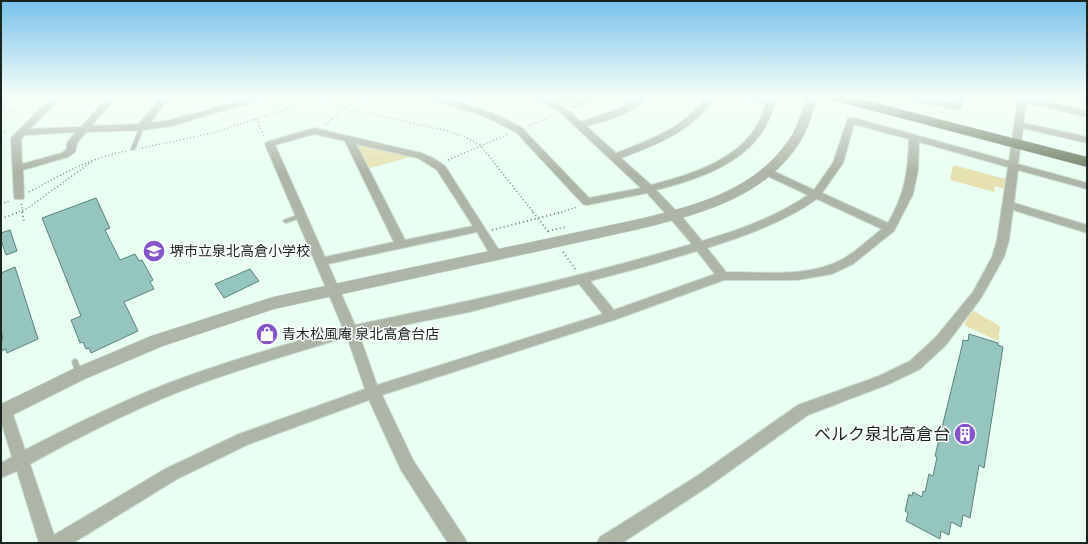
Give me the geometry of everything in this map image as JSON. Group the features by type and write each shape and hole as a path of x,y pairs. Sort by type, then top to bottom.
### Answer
{"main road":[{"path":"936,122 1087,162"}],"street":[{"path":"19,197 16,138 32,122"},
{"path":"17,169 65,155 72,150 72,143 90,122"},
{"path":"142,127 146,122"},
{"path":"22,132 142,127 173,122"},
{"path":"508,122 519,130 587,202 650,190 695,175 721,163 740,150 757,134 764,122"},
{"path":"577,122 650,190 674,216 723,276"},
{"path":"580,125 592,122"},
{"path":"614,157 645,145 680,128 687,122"},
{"path":"48,543 22,460 3,412 77,368 192,328 273,303 674,216 726,197 767,172 787,153 802,122"},
{"path":"1,471 72,433 170,389 239,364 351,332 469,307 643,263 700,247 763,224 794,210 815,195 838,164 849,122"},
{"path":"858,122 1087,186"},
{"path":"606,543 703,481 803,410 884,380 915,365 941,341 977,295 998,257 1003,240 1016,143 1020,125 1087,140"},
{"path":"458,543 407,465 374,392 351,332 270,144 317,132 421,156 437,165 496,255"},
{"path":"57,543 171,474 244,439 374,392 612,316 723,276 797,276 828,271 849,261 890,228 908,194 913,170 914,138"},
{"path":"349,140 401,244"},
{"path":"767,172 890,228"},
{"path":"1008,205 1087,229"},
{"path":"320,262 401,244 481,230"},
{"path":"582,279 612,316"}],"lane":[{"path":"133,150 142,127"},
{"path":"286,221 300,216"}],"path":[{"path":"1,204 19,197 83,163 97,158 180,142 212,134 246,122"},
{"path":"258,122 267,143 270,144"},
{"path":"317,132 328,122"},
{"path":"411,122 444,130 464,137 480,145 548,232 566,227"},
{"path":"437,165 480,145"},
{"path":"1,219 28,208 97,158"},
{"path":"19,197 24,221"},
{"path":"481,230 538,219 584,205 587,202"},
{"path":"563,253 582,279"}],"shaded area":[{"path":"361,144 411,157 369,168 358,147"},
{"path":"953,165 1005,179 1005,189 995,186 994,192 950,180"},
{"path":"972,310 1000,326 998,341 964,325"}],"building":[{"path":"96,198 110,228 105,230 120,260 135,254 139,261 142,260 153,280 150,282 154,289 124,302 138,331 91,353 89,348 86,349 83,342 80,343 71,320 81,316 42,218"},
{"path":"10,230 17,251 6,255 1,240 1,233"},
{"path":"15,267 38,339 7,353 6,349 1,351 1,340 3,339 1,330 1,273"},
{"path":"250,269 259,281 224,298 215,284"},
{"name":"ベルク泉北高倉台","path":"969,334 998,343 998,345 1003,347 984,468 979,465 970,518 963,515 961,527 951,522 949,535 941,531 940,539 906,521 908,513 905,511 909,494 912,496 913,492 922,497 923,491 925,492 929,474 933,476 937,457 935,456 963,340 968,341"}],"place":[{"name":"堺市立泉北高倉小学校","path":"154,251"},
{"name":"青木松風庵 泉北高倉台店","path":"267,334"},
{"name":"ベルク泉北高倉台","path":"965,434"}]}
